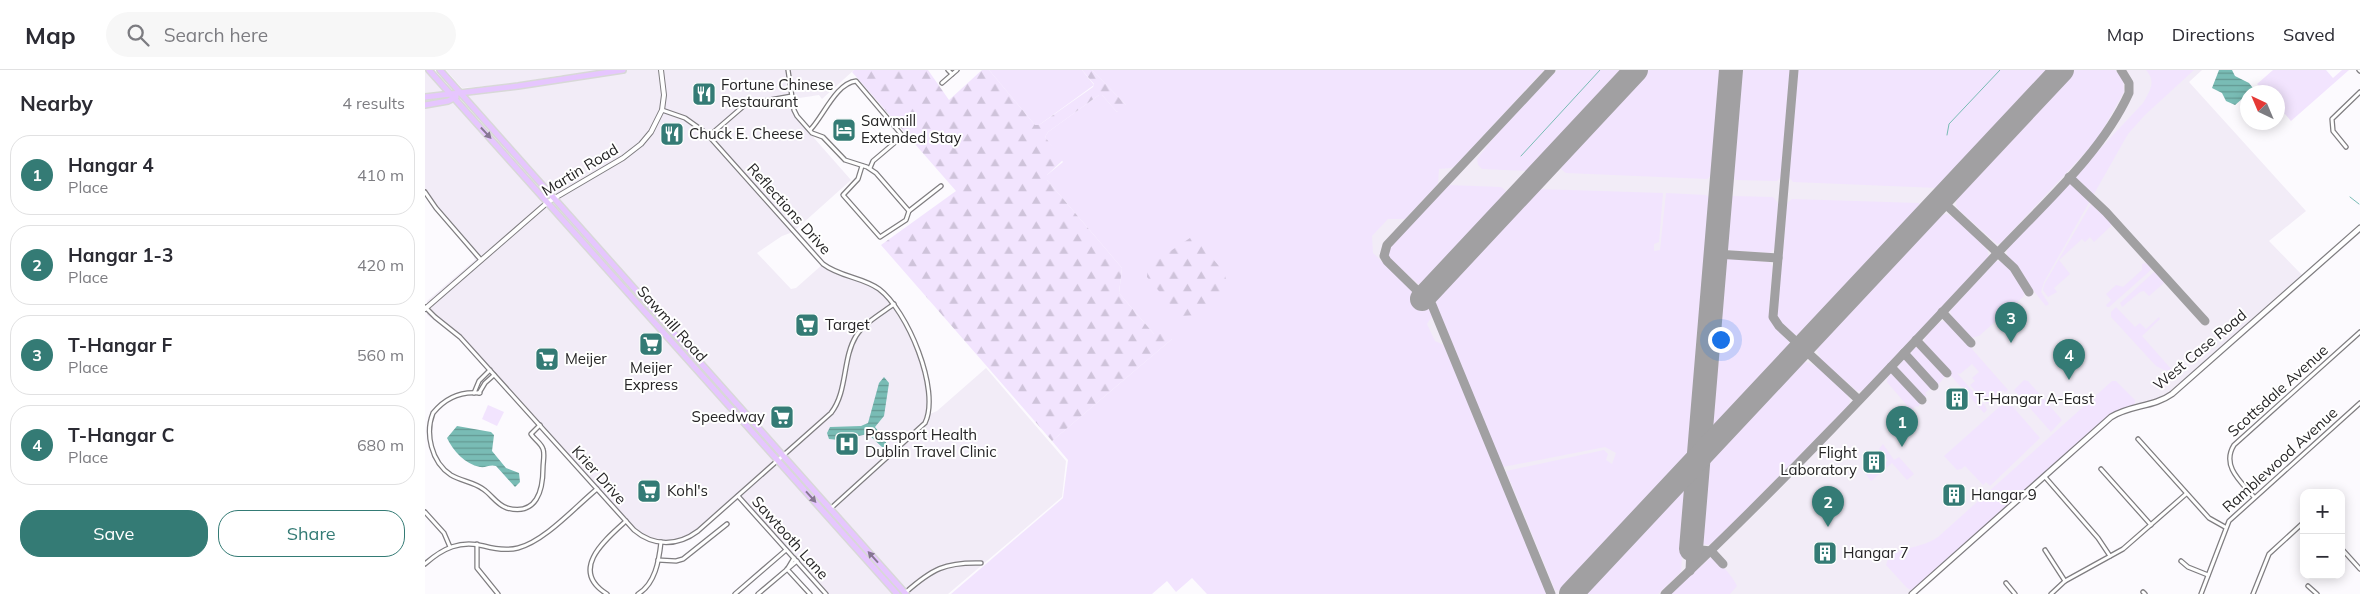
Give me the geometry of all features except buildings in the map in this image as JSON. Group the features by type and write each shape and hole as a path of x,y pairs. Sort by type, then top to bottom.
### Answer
{"main road":[{"name":"Sawmill Road","path":"429,70 550,200 781,459 897,594"},
{"name":"Sawmill Road","path":"440,70 550,200"},
{"path":"425,97 449,93 461,94 623,70"},
{"path":"425,105 454,98 461,94"},
{"name":"West Case Road","path":"1912,594 2114,415 2159,401 2172,394 2360,228"},
{"name":"Sawmill Road","path":"781,459 830,509 905,594"}],"street":[{"name":"Martin Road","path":"425,308 550,200 636,148 651,132 662,110 664,95 661,70"},
{"path":"788,70 796,114 810,130 821,136 845,160 870,168 909,211"},
{"path":"948,70 952,74"},
{"path":"942,83 957,70"},
{"path":"810,130 819,121 830,100 851,82 856,81 900,131 900,137 873,162 870,168"},
{"path":"2346,147 2333,131 2332,119 2360,92"},
{"path":"709,136 746,104 792,96"},
{"name":"Reflections Drive","path":"662,110 689,120 709,136 818,260 837,273 875,286 894,304 927,374 929,397 927,418 923,425 830,509"},
{"path":"862,166 858,179 845,191 844,198 878,236 885,236 908,218 909,211 941,186"},
{"path":"425,192 436,208 481,260"},
{"path":"638,594 647,586 657,569 661,542 677,541 691,536 781,459 832,412 839,398 855,336 864,326 894,304"},
{"name":"Krier Drive","path":"425,308 457,334 626,521 641,535 661,542"},
{"name":"Scottsdale Avenue","path":"2254,497 2230,466 2229,455 2234,445 2360,332"},
{"path":"474,393 479,381 490,370"},
{"path":"494,375 483,385 479,393 468,392 448,398 428,421 426,439 428,448 447,472 483,488 499,503 508,508 527,506 537,498 542,489 543,450 531,434 539,425"},
{"name":"Ramblewood Avenue","path":"2201,594 2225,527 2233,515 2360,403"},
{"path":"2138,439 2209,518 2225,527"},
{"path":"2101,469 2151,525"},
{"path":"2045,477 2098,538 2110,556"},
{"path":"425,564 438,552 450,546 467,543 509,550 526,546 539,538 597,489"},
{"path":"2051,594 2060,584 2131,542 2186,494"},
{"name":"Sawtooth Lane","path":"738,496 826,594"},
{"path":"425,512 443,533 450,546"},
{"path":"607,594 593,577 592,558 602,542 626,521"},
{"path":"659,560 675,562 683,559 727,524"},
{"path":"2253,594 2269,554 2300,526"},
{"path":"477,544 475,558 477,568 498,594"},
{"path":"735,594 787,550"},
{"path":"2045,550 2065,581"},
{"path":"2345,552 2360,569"},
{"path":"787,569 794,558"},
{"path":"2181,561 2188,567 2207,574"},
{"path":"758,594 797,562"},
{"path":"905,594 927,574 940,567 959,562 981,563"},
{"path":"787,569 810,594"},
{"path":"2006,583 2015,594"},
{"path":"2308,586 2317,594"}],"shaded area":[{"path":"425,70 895,594 822,594 739,501 736,501 696,535 681,543 656,545 638,537 458,337 427,315 427,301 475,260 473,255 425,196"},
{"path":"446,70 854,70 822,99 819,95 793,99 794,110 814,138 851,180 793,232 782,236 757,253 791,289 796,288 823,264 832,271 870,284 887,296 906,325 927,374 929,397 925,423 830,509 461,94 572,77 562,75 510,84 462,88"},
{"path":"1482,70 2202,70 2189,82 2306,211 2269,241 2303,276 2173,391 2158,400 2118,410 2105,419 1909,594 1497,594 1237,282"},
{"path":"2219,70 2232,70 2235,76 2251,85 2240,85 2240,101 2235,105 2226,101 2222,93 2212,88"},
{"path":"986,368 1066,461 1062,497 948,594 908,594 832,509 925,426 930,414 937,411"},
{"path":"884,377 889,383 884,416 875,427 886,441 886,447 882,447 868,434 839,440 829,439 827,433 830,427 861,426 868,423 879,383"},
{"path":"457,426 491,432 494,435 492,451 506,468 519,473 520,482 515,487 496,466 480,467 469,463 460,456 447,438"}],"green space":[{"path":"854,70 928,70 949,100 982,70 989,70 1035,125 1039,125 1093,87 1094,84 1082,70 1092,70 1126,105 1126,108 1117,112 1102,95 1099,95 1048,132 1045,137 1063,160 1047,175 1047,180 1122,268 1119,293 1154,334 1172,334 1172,339 1052,441 881,245 956,191 852,72"},
{"path":"989,70 1082,70 1094,85 1039,125 1035,125"},
{"path":"1092,70 1544,70 1455,166 1439,169 1438,184 1405,219 1388,219 1372,236 1373,253 1427,304 1432,316 1427,324 1435,341 1444,345 1547,594 1207,594 1192,578 1176,592 1167,581 1152,594 951,594 1063,498 1068,460 1052,441 1172,339 1172,334 1154,334 1119,293 1122,268 1047,180 1047,175 1063,162 1045,137 1048,132 1099,95 1102,95 1117,112 1126,105"},
{"path":"1557,70 1626,70 1533,169 1527,171 1482,169 1478,165 1477,159 1495,136"},
{"path":"1648,70 1723,70 1715,172 1707,179 1566,173 1561,169 1562,161"},
{"path":"1739,70 1790,70 1781,177 1777,181 1735,180 1730,175"},
{"path":"1797,70 2050,70 1938,188 1793,182 1789,177"},
{"path":"2072,70 2115,70 2123,78 2124,92 2097,140 2001,243 1997,244 1956,206 1957,193"},
{"path":"2146,70 2194,70 2145,115 2128,134 2044,282 2041,292 2049,304 2046,306 2007,257 2007,248 2143,103 2151,87 2151,79"},
{"path":"2273,70 2326,70 2333,78 2342,70 2349,70 2291,121 2285,114 2285,85 2257,84"},
{"path":"1448,185 1501,187 1506,191 1506,197 1424,284 1418,284 1389,258 1389,248"},
{"path":"1539,189 1663,193 1659,242 1654,244 1654,251 1660,250 1666,193 1706,195 1712,199 1691,453 1564,591 1555,590 1506,471 1604,450 1608,454 1606,460 1612,464 1616,453 1605,447 1503,467 1436,304 1438,293 1533,192"},
{"path":"1732,196 1773,197 1778,203 1775,248 1770,253 1729,250 1724,243 1727,201"},
{"path":"1792,199 1919,203 1920,208 1800,336 1785,328 1777,313 1787,203"},
{"path":"2091,204 2111,222 2111,226 2094,242 2090,237 2085,242 2082,239 2059,260 2070,274 2054,288 2057,292 2048,297 2043,290 2045,283"},
{"path":"1947,214 1956,219 1987,249 1989,257 1870,384 1863,391 1857,391 1821,360 1817,350 1819,341 1937,215"},
{"path":"1190,238 1196,239 1224,272 1228,286 1198,315 1180,316 1147,277 1148,266"},
{"path":"1729,258 1769,262 1773,267 1769,304 1770,318 1774,326 1786,337 1791,348 1713,431 1709,427 1723,262"},
{"path":"1996,261 2006,264 2015,272 2022,283 2025,293 2023,297 1979,336 1971,338 1953,319 1950,311"},
{"path":"2146,263 2152,269 2107,307 2106,305 2111,300 2106,294 2116,285 2123,287 2142,270 2142,264"},
{"path":"2154,272 2165,282 2149,296 2144,291 2140,292 2122,307 2120,303"},
{"path":"2116,307 2135,327 2140,323 2146,329 2159,317 2160,319 2142,336 2172,370 2164,370 2156,366 2111,317 2111,312"},
{"path":"1944,321 1950,324 2008,390 2005,392 2003,390 1987,404 1970,385 1975,381 1972,378 1979,372 1972,364 1960,374 1957,373 1986,407 1987,410 1984,413 1924,345 1925,338 1930,330"},
{"path":"1916,347 1923,349 1946,375 1938,385 1911,357 1911,352"},
{"path":"1903,360 1909,361 1933,387 1925,393 1927,395 1923,398 1899,371 1898,367"},
{"path":"1807,362 1818,367 1847,394 1850,400 1849,405 1717,539 1709,545 1703,544 1700,536 1705,465 1798,363"},
{"path":"1891,374 1896,375 1921,402 1918,407 1916,406 1911,410 1887,382"},
{"path":"2024,380 2028,381 2062,420 2051,432 2014,390"},
{"path":"2112,381 2116,381 2135,400 2135,404 2105,419 1913,591 1907,588 1886,565 1888,559 1900,551 1925,544 1938,537"},
{"path":"2007,400 2040,438 1990,486 1986,482 1983,485 1965,466 1957,470 1944,456"},
{"path":"488,405 504,412 497,426 482,419"},
{"path":"1883,444 1894,460 1899,457 1914,474 1907,480 1892,463 1871,481 1865,473 1868,470 1873,475 1888,460 1879,449"},
{"path":"1684,486 1687,489 1681,572 1658,594 1582,594"},
{"path":"1710,558 1721,565 1735,582 1737,586 1730,594 1670,594"}],"waterway":[{"path":"1521,156 1600,70"},
{"path":"1947,135 1949,124 2000,70"},
{"path":"2350,197 2359,204"}],"taxiway":[{"path":"1551,70 1387,245 1384,256 1432,305 1551,594"},
{"path":"1794,70 1773,317 1779,326 1859,400"},
{"path":"1665,594 1832,429 2068,180 2102,138 2117,116 2129,93 2129,83 2121,70"},
{"path":"2069,177 2106,212 2205,321"},
{"path":"1941,200 2014,268 2029,292"},
{"path":"1716,254 1778,258"},
{"path":"1942,312 1971,343"},
{"path":"1916,340 1947,373"},
{"path":"1904,353 1934,386"},
{"path":"1891,367 1922,400"},
{"path":"1690,571 1691,549 1711,551 1723,564"}],"runway":[{"path":"1422,299 1636,70"},
{"path":"1691,549 1731,70"},
{"path":"1571,594 2062,70"}],"place":[{"name":"Fortune Chinese Restaurant","path":"704,94"},
{"name":"Sawmill Extended Stay","path":"844,130"},
{"name":"Chuck E. Cheese","path":"672,134"},
{"name":"Target","path":"807,325"},
{"name":"T-Hangar F","path":"2011,343"},
{"name":"Meijer Express","path":"651,344"},
{"name":"Meijer","path":"547,359"},
{"name":"T-Hangar C","path":"2069,380"},
{"name":"T-Hangar A-East","path":"1957,399"},
{"name":"Speedway","path":"782,417"},
{"name":"Passport Health Dublin Travel Clinic","path":"847,444"},
{"name":"Hangar 4","path":"1902,447"},
{"name":"Flight Laboratory","path":"1874,462"},
{"name":"Kohl's","path":"649,491"},
{"name":"Hangar 9","path":"1954,495"},
{"name":"Hangar 1-3","path":"1828,527"},
{"name":"Hangar 7","path":"1825,553"}]}
